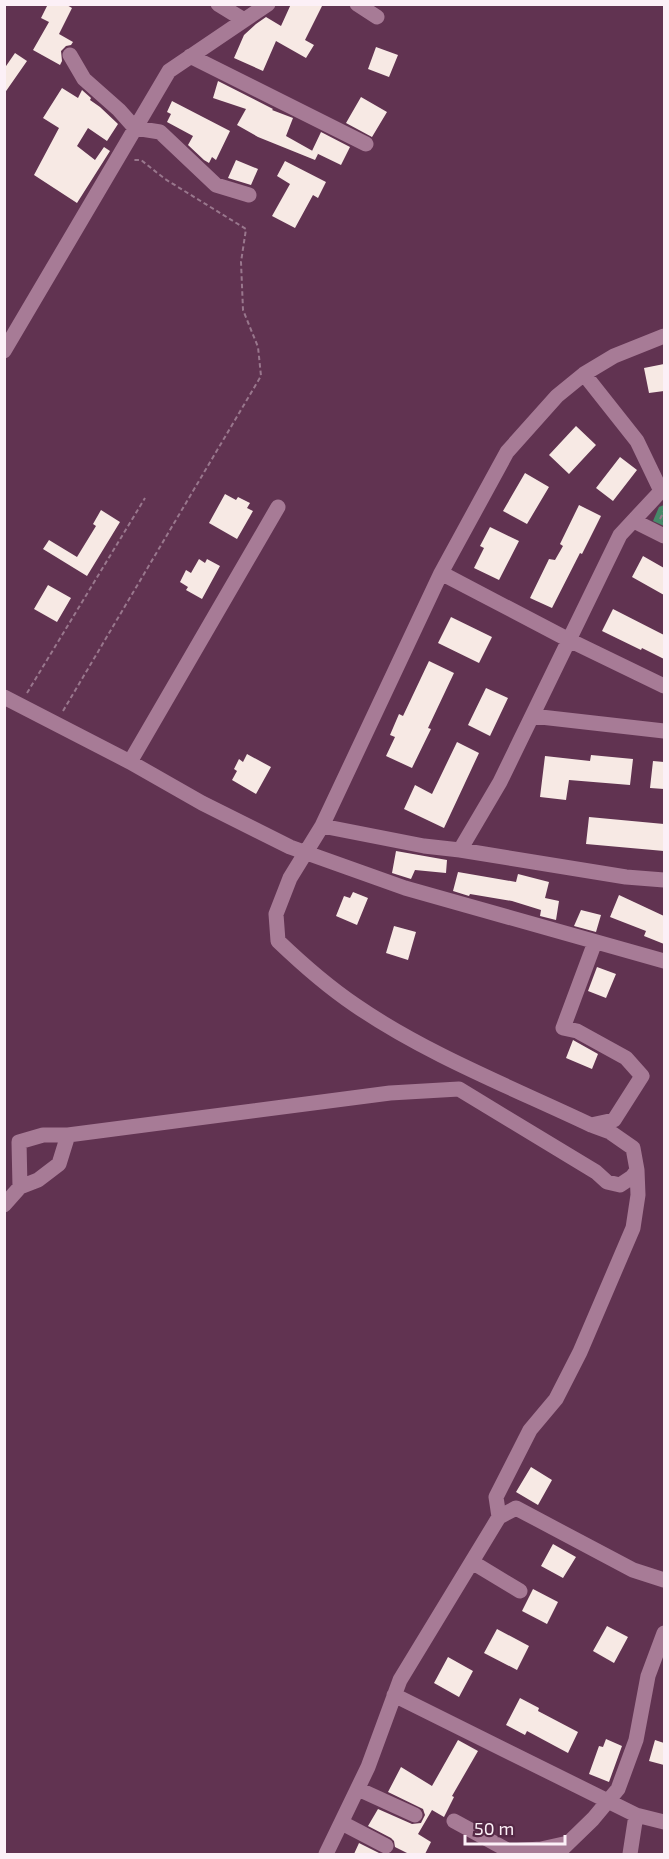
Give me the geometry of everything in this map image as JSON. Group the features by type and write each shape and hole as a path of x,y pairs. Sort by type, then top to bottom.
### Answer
{"street":[{"path":"218,4 244,20"},
{"path":"4,351 169,71 268,4"},
{"path":"357,4 377,17"},
{"path":"70,55 84,79 119,110 135,128 160,132 216,185 249,195"},
{"path":"190,56 366,144"},
{"path":"499,1517 496,1497 530,1430 556,1399 580,1352 633,1228 638,1195 633,1148 610,1132 428,1048 356,1006 313,973 278,941 276,914 290,878 322,826 441,573 507,452 557,396 584,374 614,356 664,336"},
{"path":"460,850 500,782 620,536 663,490 637,441 584,374"},
{"path":"130,762 278,507"},
{"path":"634,521 664,536"},
{"path":"441,573 569,640 664,686"},
{"path":"4,697 130,762 202,803 304,852 405,888 664,961"},
{"path":"532,716 664,731"},
{"path":"322,826 424,846 626,877 664,880"},
{"path":"591,1125 614,1120 642,1076 626,1058 577,1031 563,1028 595,942"},
{"path":"20,1187 19,1142 43,1135 68,1136 390,1093 459,1089 596,1172 607,1182 620,1185 632,1177 637,1170"},
{"path":"4,1205 20,1187 38,1180 59,1164 68,1136"},
{"path":"326,1854 358,1789 400,1680 499,1517 516,1508 633,1570 664,1580"},
{"path":"472,1562 520,1591"},
{"path":"557,1854 593,1819 618,1789 636,1740 648,1676 664,1633"},
{"path":"648,1676 664,1654"},
{"path":"394,1695 636,1815 664,1822"},
{"path":"358,1789 415,1815"},
{"path":"630,1854 636,1815"},
{"path":"454,1821 509,1851 541,1849 568,1843"},
{"path":"342,1823 386,1846"}],"path":[{"path":"56,724 261,376 258,347 243,310 241,262 246,229 165,179 141,160 115,161"},
{"path":"19,705 145,498"},
{"path":"664,511 659,520 664,522"}],"green space":[{"path":"664,505 664,526 653,521 659,507"}],"building":[{"path":"48,4 65,4 72,8 59,34 73,42 61,51 60,65 33,50 49,22 41,18"},
{"path":"291,4 323,4 305,40 314,45 306,58 276,41 263,71 234,58 244,35 266,17 281,26"},
{"path":"376,47 398,55 389,77 368,69"},
{"path":"15,53 27,61 4,94 4,69"},
{"path":"218,81 272,110 293,118 286,136 318,154 315,160 258,137 237,125 246,109 213,98"},
{"path":"62,88 78,98 82,90 118,124 107,141 88,128 77,146 95,160 104,147 110,151 77,203 34,175 59,128 43,118"},
{"path":"361,97 387,112 372,137 346,123"},
{"path":"172,101 230,131 216,160 212,157 209,163 204,160 188,145 193,136 167,122 171,114 167,112"},
{"path":"321,132 350,147 341,165 312,151"},
{"path":"236,160 258,169 251,185 228,178"},
{"path":"285,161 326,182 318,198 313,195 295,228 272,216 290,184 277,176"},
{"path":"664,364 664,391 649,393 644,368"},
{"path":"576,426 596,445 569,474 549,455"},
{"path":"620,457 637,470 613,501 596,488"},
{"path":"525,473 549,487 527,524 503,511"},
{"path":"225,494 236,500 238,497 250,503 247,508 253,511 237,539 209,523"},
{"path":"579,505 601,516 552,608 530,598 549,559 555,560 563,546 560,544"},
{"path":"101,510 120,522 87,576 43,549 49,540 77,557 96,526 93,524"},
{"path":"490,527 519,541 499,580 474,568 484,548 480,546"},
{"path":"643,556 664,568 664,595 632,577"},
{"path":"199,559 205,563 207,559 220,566 202,599 186,590 188,587 180,582 186,570 191,573"},
{"path":"48,585 71,598 57,622 34,609"},
{"path":"613,609 664,635 664,659 602,631"},
{"path":"451,617 492,637 479,663 438,643"},
{"path":"429,661 454,673 412,768 386,756 395,737 390,735 399,714 403,716"},
{"path":"486,688 508,698 490,736 468,725"},
{"path":"457,742 479,753 444,828 404,809 415,785 432,794"},
{"path":"247,754 271,767 256,794 232,780 237,771 234,769 239,759 243,762"},
{"path":"591,755 633,759 630,785 569,780 566,800 540,797 545,756 590,761"},
{"path":"653,761 664,762 664,789 650,788"},
{"path":"589,817 664,824 664,851 586,844"},
{"path":"396,851 447,860 446,873 415,870 411,879 392,873"},
{"path":"458,872 516,882 518,874 549,882 545,898 559,901 556,920 540,916 541,910 512,901 470,894 469,896 453,891"},
{"path":"353,892 368,898 357,925 336,916 344,896 350,898"},
{"path":"619,895 664,916 664,944 644,936 646,931 610,917"},
{"path":"581,910 601,915 596,932 574,926"},
{"path":"394,926 416,932 408,960 386,953"},
{"path":"597,967 616,974 606,998 588,991"},
{"path":"573,1040 598,1054 592,1069 566,1058"},
{"path":"531,1467 552,1480 538,1505 516,1492"},
{"path":"553,1544 576,1557 563,1578 541,1566"},
{"path":"533,1589 558,1602 547,1624 522,1611"},
{"path":"607,1626 628,1637 614,1663 593,1651"},
{"path":"497,1629 529,1646 517,1670 484,1653"},
{"path":"448,1657 473,1671 459,1697 434,1683"},
{"path":"520,1698 539,1708 538,1711 578,1732 568,1753 527,1731 525,1735 506,1725"},
{"path":"606,1739 622,1746 609,1782 589,1774 599,1746 603,1747"},
{"path":"458,1740 478,1751 452,1796 454,1797 444,1817 432,1810 418,1834 431,1842 425,1854 409,1854 395,1847 391,1838 368,1826 378,1809 412,1824 421,1823 425,1815 423,1809 388,1792 401,1767 432,1786"},
{"path":"655,1740 664,1743 664,1765 649,1761"},
{"path":"359,1843 381,1854 354,1854"}]}
